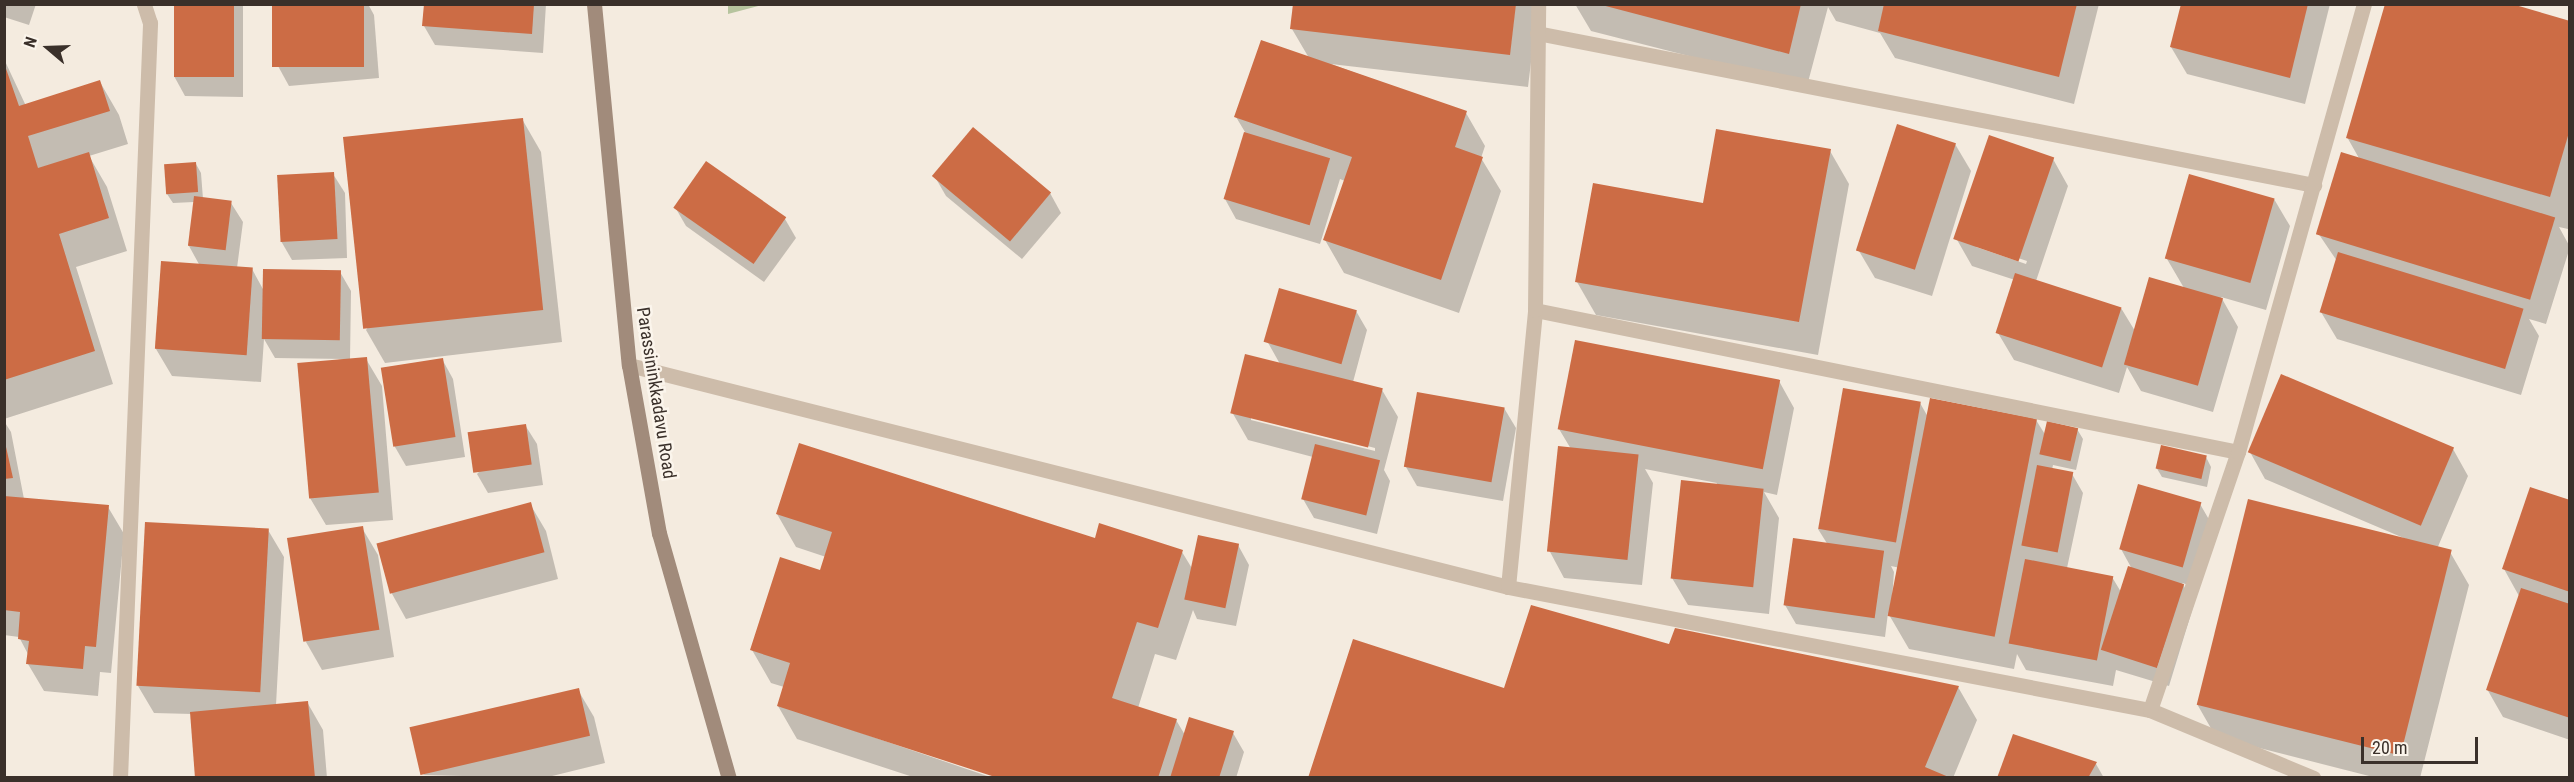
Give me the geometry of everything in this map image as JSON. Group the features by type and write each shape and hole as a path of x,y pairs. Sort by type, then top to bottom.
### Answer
{"main road":[{"name":"Parassininkkadavu Road","path":"594,4 629,365 659,533 729,777"}],"street":[{"path":"120,777 150,23 144,4"},
{"path":"1508,587 1535,310 1538,4"},
{"path":"2150,710 2238,452 2364,4"},
{"path":"1537,33 2314,185"},
{"path":"1535,310 2238,452"},
{"path":"629,365 1508,587 2150,710 2313,777"}],"green space":[{"path":"728,4 762,4 762,5 728,14"}],"building":[{"path":"174,4 234,4 234,77 174,77"},
{"path":"272,4 364,4 364,67 272,67"},
{"path":"424,4 534,4 532,34 422,26"},
{"path":"1293,4 1516,4 1510,55 1290,29"},
{"path":"1598,4 1801,4 1789,54"},
{"path":"1884,4 2077,4 2059,77 1878,31"},
{"path":"2181,4 2308,4 2290,78 2170,47"},
{"path":"2385,4 2512,4 2570,21 2570,129 2550,197 2346,138"},
{"path":"1261,40 1467,111 1455,147 1483,157 1441,280 1323,240 1352,157 1234,117"},
{"path":"4,63 19,106 100,80 110,111 28,136 38,168 89,152 109,218 59,234 95,351 4,380"},
{"path":"523,118 543,310 363,329 343,137"},
{"path":"1897,124 1956,143 1915,270 1856,250"},
{"path":"973,127 1051,193 1010,242 932,176"},
{"path":"1716,129 1831,149 1799,322 1575,282 1593,183 1703,203"},
{"path":"1244,132 1330,158 1310,225 1224,199"},
{"path":"1989,135 2054,157 2018,261 1953,239"},
{"path":"2341,152 2555,217 2530,300 2316,234"},
{"path":"706,161 786,217 754,264 673,208"},
{"path":"196,162 198,192 166,194 164,164"},
{"path":"334,172 338,239 281,242 277,175"},
{"path":"2189,174 2275,199 2250,283 2165,259"},
{"path":"194,196 232,201 226,250 188,246"},
{"path":"2338,252 2524,309 2505,369 2320,312"},
{"path":"161,261 253,267 247,355 155,349"},
{"path":"263,269 341,270 340,340 262,339"},
{"path":"2015,273 2122,308 2102,368 1996,333"},
{"path":"2149,277 2223,298 2198,386 2124,364"},
{"path":"1279,288 1357,310 1341,364 1264,342"},
{"path":"1575,340 1780,380 1763,469 1558,429"},
{"path":"1245,354 1383,388 1368,448 1230,413"},
{"path":"367,357 379,492 309,499 297,363"},
{"path":"443,358 456,437 393,447 381,368"},
{"path":"2281,374 2454,447 2421,526 2248,452"},
{"path":"1843,388 1921,402 1896,543 1818,529"},
{"path":"1417,392 1505,407 1491,482 1404,467"},
{"path":"1930,398 2037,419 1995,637 1888,616"},
{"path":"2047,421 2078,428 2071,461 2039,454"},
{"path":"526,424 532,465 473,473 468,432"},
{"path":"4,438 13,478 4,479"},
{"path":"799,443 1095,538 1099,523 1183,550 1158,628 1137,622 1112,698 1177,719 1158,778 998,778 777,706 790,663 750,650 780,557 820,570 832,532 776,514"},
{"path":"1315,444 1380,460 1366,516 1301,499"},
{"path":"2161,445 2207,456 2201,479 2156,468"},
{"path":"1558,446 1639,454 1627,560 1547,551"},
{"path":"2037,465 2073,472 2058,553 2021,545"},
{"path":"1681,480 1764,489 1753,587 1671,578"},
{"path":"2138,484 2201,502 2183,568 2119,549"},
{"path":"2530,487 2570,500 2570,592 2502,569"},
{"path":"4,496 109,505 96,647 85,646 83,669 26,664 29,641 18,639 20,612 4,610"},
{"path":"2248,499 2452,550 2400,756 2197,705"},
{"path":"531,502 544,552 390,594 376,543"},
{"path":"145,522 269,528 260,692 136,686"},
{"path":"363,526 379,630 303,642 287,538"},
{"path":"1198,535 1239,544 1225,608 1184,600"},
{"path":"1793,538 1884,551 1875,618 1784,605"},
{"path":"2025,559 2113,576 2097,661 2009,643"},
{"path":"2128,566 2184,584 2157,668 2101,650"},
{"path":"2521,588 2570,604 2570,718 2486,690"},
{"path":"1531,605 1669,644 1675,628 1959,686 1925,767 1951,778 1308,778 1353,639 1504,688"},
{"path":"579,688 590,736 420,775 409,727"},
{"path":"308,701 315,778 195,778 190,712"},
{"path":"1189,717 1234,731 1219,778 1170,778"},
{"path":"2013,734 2097,762 2088,778 1997,778"}]}
